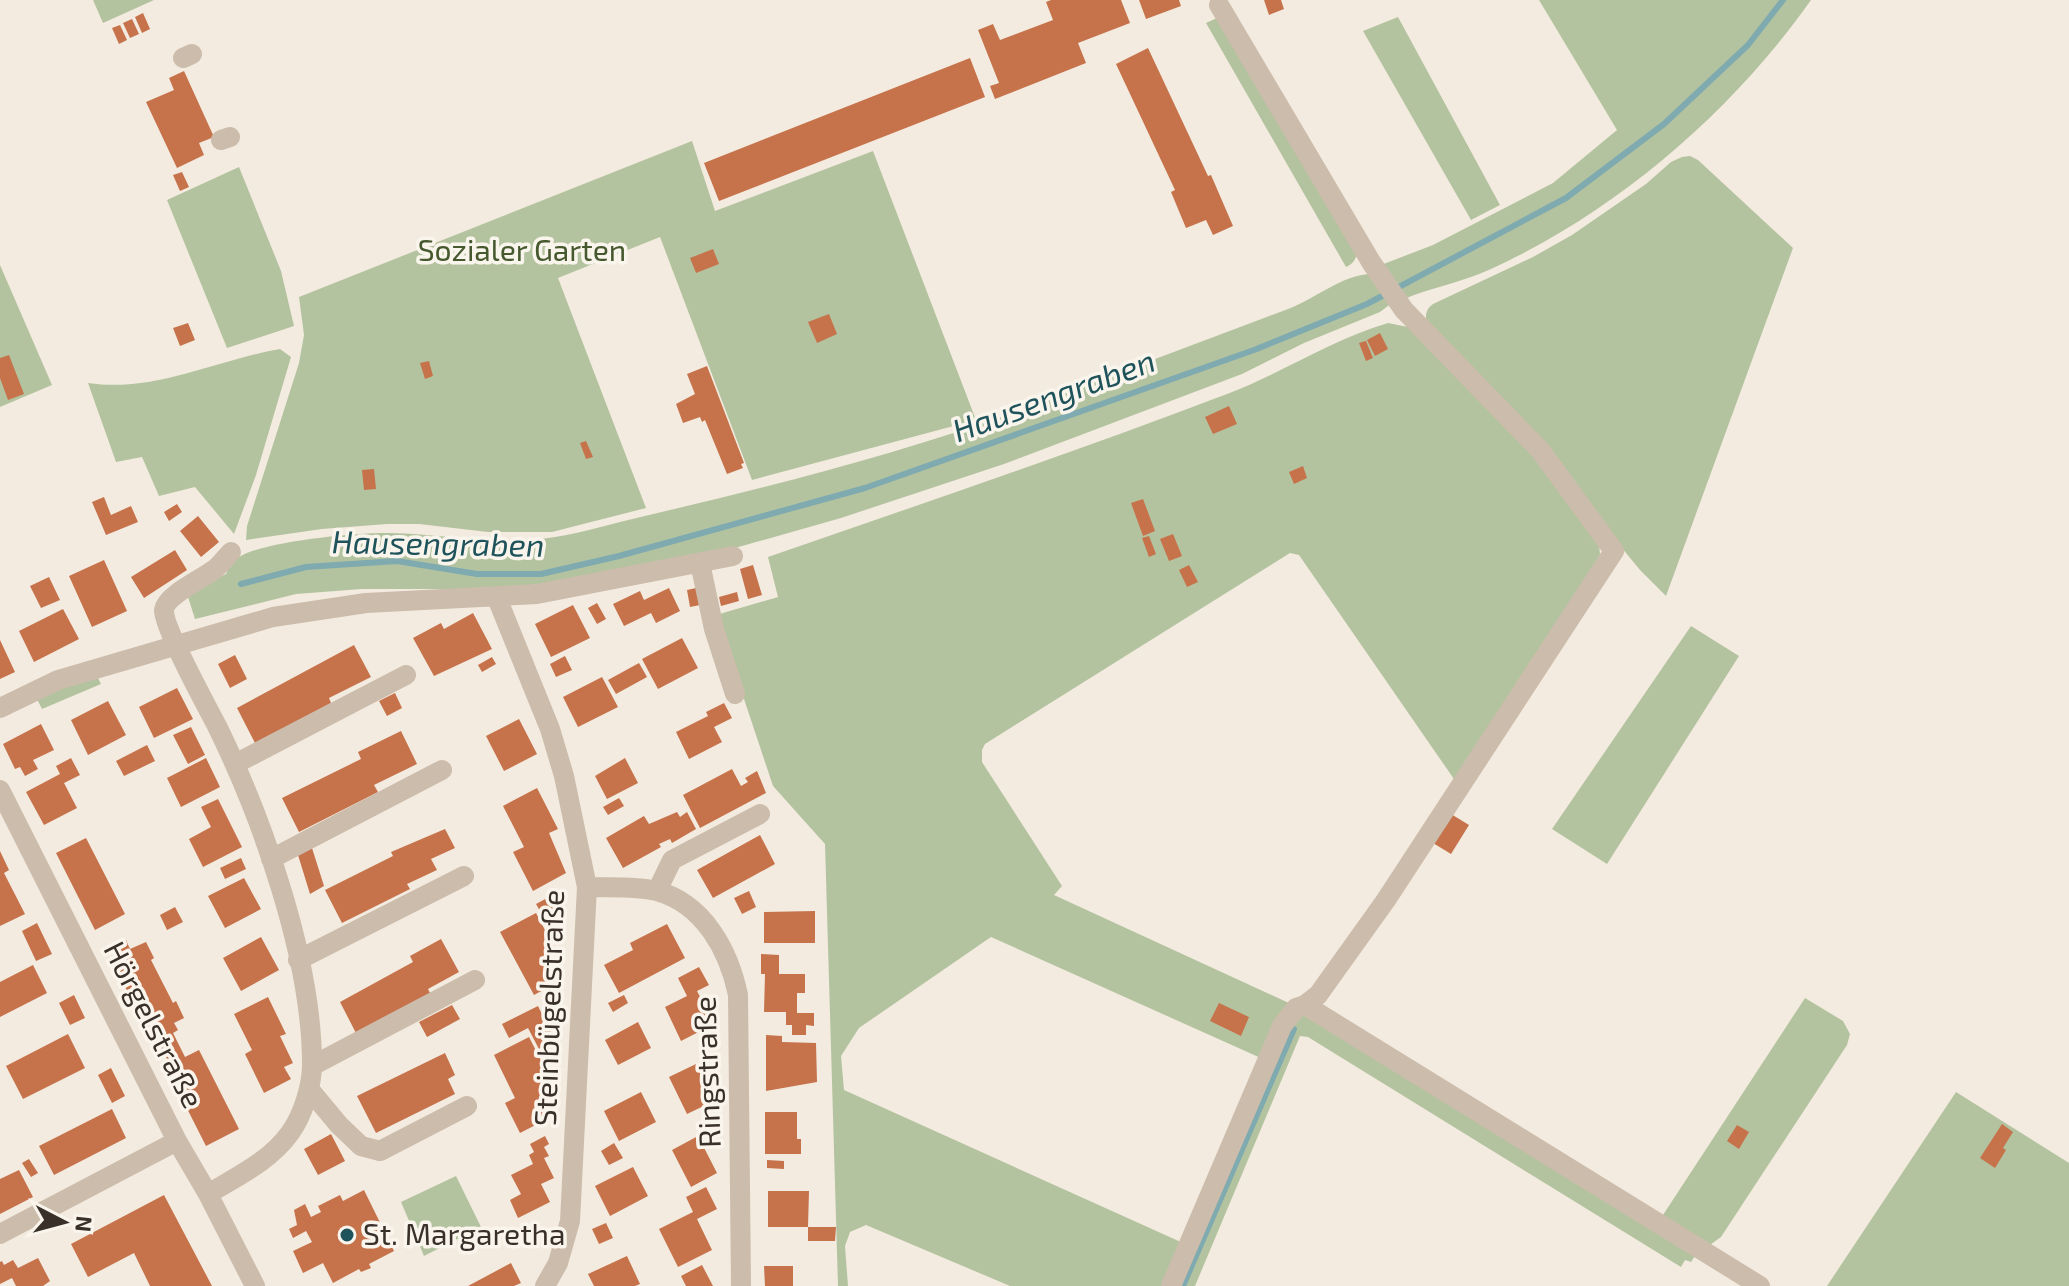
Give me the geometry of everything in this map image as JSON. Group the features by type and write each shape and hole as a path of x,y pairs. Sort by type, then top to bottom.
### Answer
{"street":[{"path":"1171,1286 1282,1026 1296,1008 1318,995 1386,900 1614,551 1540,450 1418,327 1391,291 1219,5"},
{"path":"208,1194 272,1155 292,1131 309,1089 312,1066 308,1012 298,960 271,859 235,764 176,644 164,612 168,601 217,568 231,552"},
{"path":"0,708 58,680 273,617 366,603 537,594 733,556"},
{"path":"700,563 714,629 735,694"},
{"name":"Steinbügelstraße","path":"497,598 550,729 564,776 587,887 570,1221 558,1263 545,1286"},
{"path":"235,764 406,675"},
{"path":"271,859 442,770"},
{"name":"Hörgelstraße","path":"0,790 177,1141 255,1286"},
{"path":"657,891 672,860 760,814"},
{"path":"298,960 464,876"},
{"name":"Ringstraße","path":"587,887 657,891 684,903 706,923 733,970 738,995 741,1286"},
{"path":"312,1066 475,980"},
{"path":"1305,1005 1760,1286"},
{"path":"309,1089 361,1146 380,1151 467,1106"},
{"path":"0,1234 177,1141"}],"green space":[{"path":"93,0 154,0 103,23"},
{"path":"1539,0 1811,0 1745,82 1668,155 1627,188 1538,245 1491,269 1404,299 1381,265 1433,245 1553,183 1617,130"},
{"path":"1219,17 1358,249 1355,260 1346,267 1206,23"},
{"path":"1398,17 1500,205 1471,220 1363,31"},
{"name":"Sozialer Garten","path":"692,141 715,211 873,151 976,420 752,480 660,237 558,278 646,508 552,532 488,532 419,524 387,524 246,540 247,526 299,363 304,335 299,297"},
{"path":"1690,156 1793,248 1666,596 1426,325 1426,316 1433,304 1572,235 1646,184 1671,162"},
{"path":"239,167 281,271 294,326 227,348 167,200"},
{"path":"0,265 52,385 0,407"},
{"path":"1370,274 1393,302 1380,312 1304,343 1242,374 1004,464 841,518 693,560 582,580 489,589 362,589 296,594 195,619 188,597 226,574 241,556 271,546 314,538 376,533 494,540 553,537 839,467 997,418 1293,307 1349,278"},
{"path":"1388,323 1408,327 1525,439 1599,541 1600,555 1456,782 1299,555 1290,553 985,744 982,762 1062,886 1054,895 1291,1004 1263,1059 991,937 859,1028 841,1056 844,1090 1183,1243 1165,1286 1010,1286 866,1225 850,1232 845,1246 848,1286 838,1286 825,844 773,786 716,615 778,597 768,557 1227,394 1347,338"},
{"path":"280,349 291,357 256,475 234,534 195,487 159,496 142,457 116,462 88,383 113,385 161,380"},
{"path":"1691,626 1739,656 1607,864 1552,829"},
{"path":"97,676 101,684 42,709 36,697"},
{"path":"1805,998 1843,1021 1850,1034 1847,1045 1721,1237 1707,1247 1661,1218"},
{"path":"1306,1015 1697,1253 1691,1262 1685,1260 1681,1267 1308,1037 1300,1036 1195,1286 1176,1286 1293,1019"},
{"path":"1956,1092 2069,1163 2069,1286 1827,1286"},
{"path":"456,1176 481,1227 424,1256 401,1202"}],"building":[{"path":"1121,0 1130,23 1078,43 1086,63 995,99 990,86 999,83 978,30 993,24 1000,40 1053,20 1046,2"},
{"path":"1139,0 1179,0 1181,6 1146,19"},
{"path":"1264,0 1281,0 1284,9 1269,15"},
{"path":"143,13 150,29 142,33 135,17"},
{"path":"132,19 139,34 130,38 123,23"},
{"path":"120,25 127,40 119,44 112,28"},
{"path":"1148,48 1233,226 1213,235 1206,220 1186,228 1171,192 1175,190 1116,64"},
{"path":"970,58 985,97 719,201 704,163"},
{"path":"184,71 214,137 199,143 204,155 177,168 146,102 174,90 169,78"},
{"path":"182,172 189,187 180,191 173,175"},
{"path":"713,249 719,264 696,273 690,258"},
{"path":"829,314 837,334 817,343 808,322"},
{"path":"188,323 195,340 180,346 173,328"},
{"path":"1380,333 1388,349 1375,356 1367,340"},
{"path":"1366,341 1373,358 1366,361 1359,343"},
{"path":"9,355 24,394 8,400 0,378 0,358"},
{"path":"429,361 433,376 425,379 420,363"},
{"path":"707,366 744,463 741,464 743,468 727,474 705,420 702,422 700,417 683,423 676,404 695,394 687,374"},
{"path":"1229,406 1237,424 1213,434 1205,417"},
{"path":"586,441 593,457 586,459 580,443"},
{"path":"1303,466 1307,478 1294,484 1289,472"},
{"path":"374,469 376,489 364,490 362,470"},
{"path":"104,497 111,515 131,506 138,522 106,535 92,502"},
{"path":"1143,499 1155,531 1143,536 1131,503"},
{"path":"177,504 182,512 169,521 164,512"},
{"path":"198,516 219,542 201,557 180,531"},
{"path":"1173,534 1182,556 1169,561 1160,539"},
{"path":"1149,536 1156,554 1149,557 1142,538"},
{"path":"175,550 187,570 144,598 131,577"},
{"path":"104,560 127,611 92,627 69,576"},
{"path":"753,565 762,595 748,599 740,569"},
{"path":"1189,565 1198,582 1187,587 1179,570"},
{"path":"49,577 60,600 41,608 30,586"},
{"path":"669,588 680,611 656,623 651,613 624,626 613,604 640,591 644,600"},
{"path":"696,588 700,605 690,607 687,590"},
{"path":"737,592 739,601 721,606 719,597"},
{"path":"597,603 606,619 597,624 588,608"},
{"path":"573,605 590,638 551,657 535,624"},
{"path":"63,609 79,639 34,662 19,631"},
{"path":"473,613 492,649 434,676 413,638 441,623 444,629"},
{"path":"682,638 698,668 658,689 642,659"},
{"path":"0,640 15,672 0,679"},
{"path":"354,645 371,677 329,698 331,703 255,743 237,708"},
{"path":"235,655 247,679 230,688 218,664"},
{"path":"565,656 572,670 556,677 550,664"},
{"path":"492,657 496,664 482,672 478,665"},
{"path":"639,663 647,677 616,694 608,680"},
{"path":"602,677 618,707 578,727 563,697"},
{"path":"177,688 193,719 154,738 139,707"},
{"path":"395,693 402,708 387,716 379,701"},
{"path":"108,701 126,735 88,755 71,720"},
{"path":"724,703 732,718 714,727 722,742 689,759 676,732 708,716 706,712"},
{"path":"519,719 537,754 504,771 486,736"},
{"path":"41,724 54,750 33,760 38,769 25,776 20,767 15,769 3,744"},
{"path":"191,727 205,755 188,764 173,735"},
{"path":"401,731 417,764 374,785 378,792 299,832 282,798 361,759 358,752"},
{"path":"147,745 155,761 124,776 116,761"},
{"path":"71,758 80,775 64,783 77,808 44,825 26,792 60,774 56,766"},
{"path":"206,758 220,787 181,807 167,778"},
{"path":"625,758 638,783 607,799 595,776"},
{"path":"732,769 741,786 748,782 745,778 757,771 766,793 700,828 683,795"},
{"path":"537,788 558,829 549,833 566,873 533,891 513,852 524,847 503,806"},
{"path":"619,798 624,806 608,815 603,807"},
{"path":"218,799 242,847 203,867 189,839 211,827 201,807"},
{"path":"677,812 680,817 687,812 696,829 672,843 670,839 659,844 661,847 623,868 606,838 644,816 649,824"},
{"path":"1451,814 1469,825 1451,854 1433,843"},
{"path":"445,829 455,848 431,859 437,870 407,884 410,889 342,923 325,890 393,856 391,852"},
{"path":"760,835 775,864 713,898 697,870"},
{"path":"86,838 125,914 95,930 56,853"},
{"path":"312,848 324,886 310,894 298,855"},
{"path":"0,851 9,870 4,873 25,914 0,926"},
{"path":"241,858 246,869 225,879 220,868"},
{"path":"244,878 261,909 225,928 208,896"},
{"path":"749,891 756,907 742,914 734,898"},
{"path":"551,896 559,910 544,918 536,904"},
{"path":"175,907 183,922 167,930 160,915"},
{"path":"815,911 815,943 764,943 764,912"},
{"path":"536,913 556,951 547,956 560,981 534,995 500,932"},
{"path":"37,923 52,954 36,961 22,931"},
{"path":"667,924 685,958 619,993 604,965 633,950 630,943"},
{"path":"261,937 279,970 241,991 223,958"},
{"path":"441,939 459,972 428,989 431,995 357,1035 340,1002 413,962 410,956"},
{"path":"126,940 130,949 146,942 154,958 151,960 184,1018 174,1023 178,1030 173,1033 185,1057 199,1050 239,1129 206,1146 166,1067 170,1065 154,1033 150,1036 111,959 115,957 110,948"},
{"path":"761,954 779,955 779,974 805,974 805,993 797,993 797,1013 814,1013 814,1026 806,1025 806,1035 792,1035 792,1025 786,1025 786,1012 764,1012 765,974 761,974"},
{"path":"33,965 47,993 0,1017 0,982"},
{"path":"699,967 709,985 697,991 714,1024 681,1041 665,1007 687,996 678,978"},
{"path":"74,995 85,1018 70,1025 59,1003"},
{"path":"624,995 628,1003 613,1012 608,1003"},
{"path":"268,997 286,1034 280,1036 293,1063 284,1067 291,1079 264,1093 245,1054 252,1050 234,1014"},
{"path":"1219,1003 1249,1017 1241,1036 1210,1021"},
{"path":"452,1005 460,1019 427,1037 419,1022"},
{"path":"538,1006 556,1042 540,1051 528,1028 509,1038 502,1024"},
{"path":"638,1022 651,1048 618,1065 605,1040"},
{"path":"68,1034 85,1068 23,1099 6,1066"},
{"path":"766,1035 782,1036 782,1042 816,1043 817,1082 766,1091"},
{"path":"529,1037 551,1080 540,1085 555,1115 520,1133 505,1103 515,1098 494,1055"},
{"path":"445,1053 455,1075 448,1079 455,1094 376,1133 357,1096"},
{"path":"696,1064 714,1101 687,1114 669,1077"},
{"path":"111,1068 125,1096 112,1103 98,1075"},
{"path":"641,1092 656,1122 619,1141 604,1111"},
{"path":"112,1109 126,1138 54,1175 39,1146"},
{"path":"765,1112 797,1112 797,1139 801,1139 801,1154 765,1154"},
{"path":"2002,1124 2013,1132 1995,1168 1980,1158"},
{"path":"1737,1125 1749,1132 1739,1149 1727,1141"},
{"path":"331,1134 345,1161 318,1175 304,1149"},
{"path":"545,1136 549,1144 544,1147 549,1156 544,1158 554,1178 541,1184 550,1202 518,1218 510,1200 521,1194 511,1175 533,1164 529,1155 534,1152 530,1144"},
{"path":"698,1136 717,1173 691,1187 672,1150"},
{"path":"614,1143 623,1158 609,1165 601,1151"},
{"path":"29,1159 38,1173 31,1177 22,1163"},
{"path":"767,1160 784,1161 784,1169 767,1168"},
{"path":"633,1167 648,1196 610,1216 595,1186"},
{"path":"19,1170 33,1197 0,1214 0,1179"},
{"path":"706,1187 717,1209 697,1219 712,1250 678,1267 659,1229 693,1212 686,1197"},
{"name":"St. Margaretha","path":"364,1190 394,1251 369,1264 371,1268 361,1272 359,1269 333,1283 323,1263 303,1273 293,1251 312,1242 306,1231 293,1238 289,1229 297,1225 294,1210 305,1204 311,1217 321,1212 318,1206 340,1195 343,1201"},
{"path":"768,1191 809,1191 808,1227 768,1227"},
{"path":"164,1195 212,1286 150,1286 134,1253 88,1277 71,1244"},
{"path":"606,1223 613,1238 599,1244 592,1229"},
{"path":"808,1227 836,1227 835,1241 808,1241"},
{"path":"627,1256 640,1284 594,1286 588,1274"},
{"path":"38,1258 50,1281 43,1286 16,1286 12,1278 0,1284 0,1262 4,1265 13,1260 18,1268"},
{"path":"511,1263 521,1283 514,1286 468,1286"},
{"path":"702,1265 713,1286 686,1286 681,1276"},
{"path":"764,1266 793,1266 793,1286 765,1286"}],"waterway":[{"name":"Hausengraben","path":"241,584 306,567 397,561 477,574 541,574 619,556 865,488 1254,350 1367,304 1566,198 1664,124 1748,45 1783,0"},
{"path":"1183,1286 1294,1029"}],"place":[{"name":"St. Margaretha","path":"347,1235"}]}
